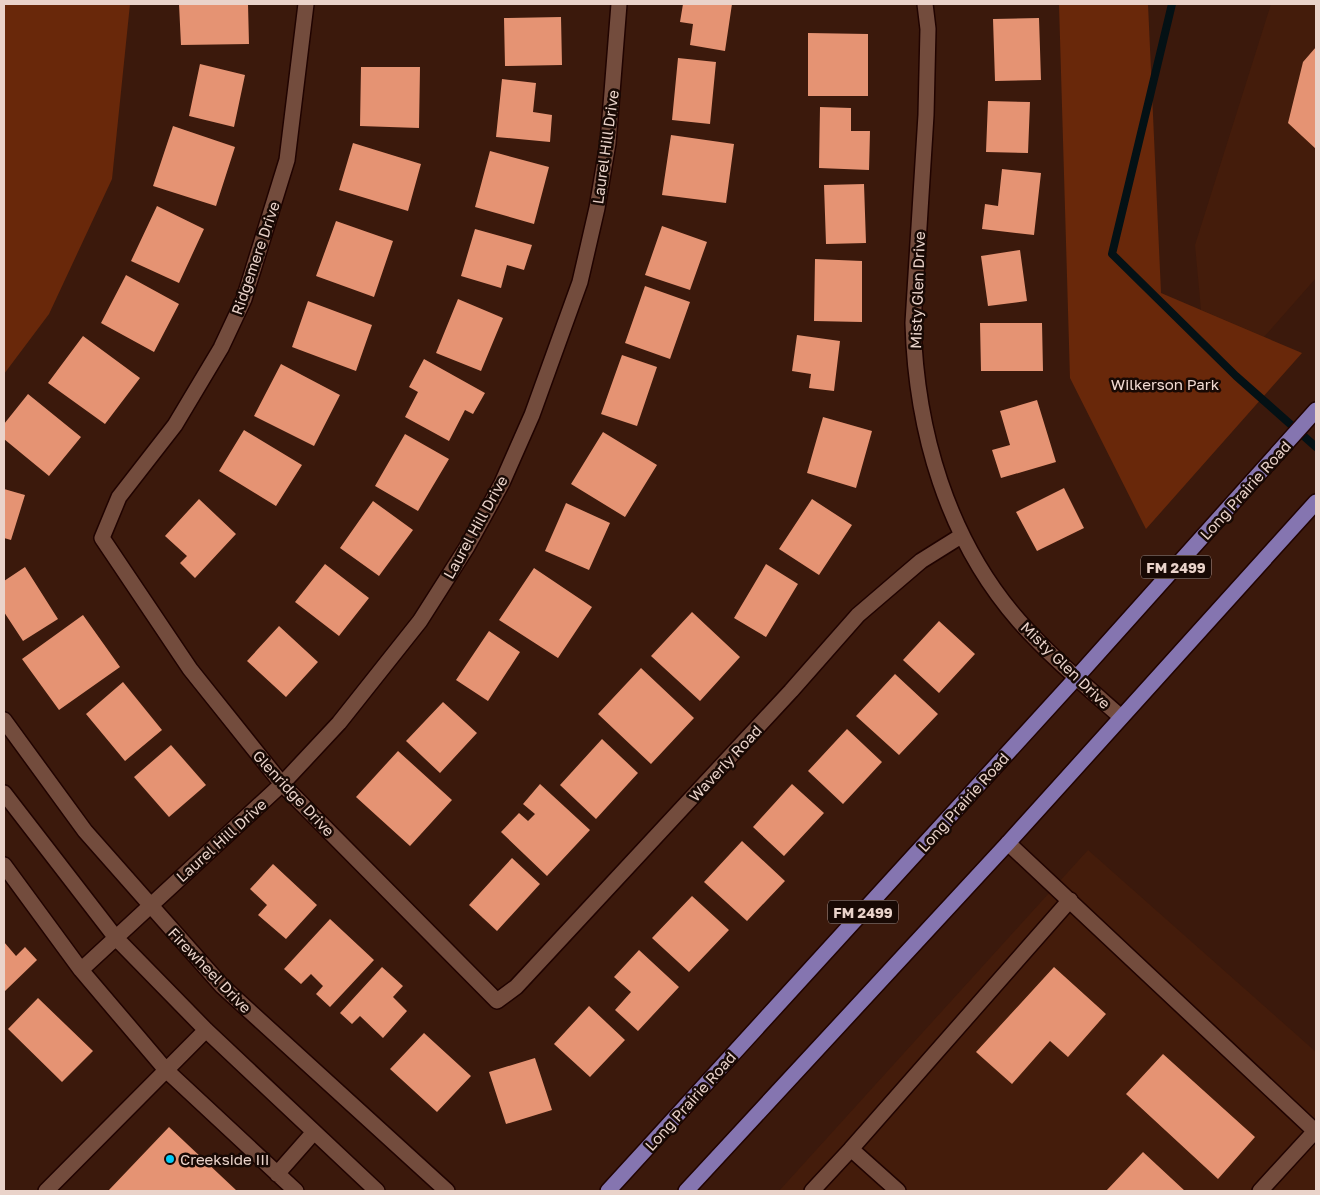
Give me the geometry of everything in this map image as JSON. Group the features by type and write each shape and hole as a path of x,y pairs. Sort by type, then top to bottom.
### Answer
{"main road":[{"name":"Long Prairie Road","path":"608,1191 1076,678 1316,410"},
{"path":"686,1191 1008,843 1315,503"}],"street":[{"name":"Ridgemere Drive","path":"102,538 119,497 175,425 221,348 244,299 287,160 305,26 306,4"},
{"name":"Laurel Hill Drive","path":"81,970 149,905 282,784 339,723 420,621 467,547 502,483 528,424 580,282 597,208 608,143 619,4"},
{"name":"Misty Glen Drive","path":"925,4 928,29 926,114 914,351 926,431 940,482 961,536 983,574 1019,621 1076,678 1121,717"},
{"name":"Waverly Road","path":"497,1001 516,988 792,691 858,615 921,562 961,536"},
{"name":"Glenridge Drive","path":"102,538 190,669 282,784 497,1001"},
{"name":"Firewheel Drive","path":"4,720 18,742 85,831 222,986 448,1191"},
{"path":"4,793 116,938 206,1030 377,1191"},
{"path":"1008,843 1316,1132 1260,1191"},
{"path":"4,865 81,970 166,1070 296,1191"},
{"path":"812,1191 1070,900"},
{"path":"46,1191 206,1030"},
{"path":"277,1174 314,1132"},
{"path":"850,1149 898,1191"}],"shaded area":[{"path":"1271,4 1316,4 1316,278 1264,337 1201,310 1195,245"},
{"path":"1088,850 1316,1052 1316,1191 779,1191"}],"green space":[{"path":"4,4 130,4 112,179 49,314 4,374"},
{"name":"Wilkerson Park","path":"1059,4 1148,4 1161,293 1302,353 1146,529 1070,378"}],"building":[{"path":"179,4 248,4 249,44 181,45"},
{"path":"683,4 732,4 725,51 690,45 693,24 680,22"},
{"path":"561,17 562,65 505,66 504,18"},
{"path":"1039,18 1041,80 995,81 993,19"},
{"path":"808,33 868,34 868,96 808,96"},
{"path":"1316,47 1316,149 1288,123 1303,62"},
{"path":"678,58 716,62 710,124 672,120"},
{"path":"200,64 245,75 234,127 189,116"},
{"path":"361,67 420,67 419,128 360,126"},
{"path":"502,79 536,83 533,112 552,115 550,142 496,137"},
{"path":"988,101 1030,102 1028,153 986,152"},
{"path":"820,107 851,108 851,131 870,131 869,170 819,168"},
{"path":"173,126 235,147 216,206 153,186"},
{"path":"671,135 734,144 726,203 662,195"},
{"path":"353,143 421,164 408,211 339,190"},
{"path":"490,151 549,167 534,224 475,207"},
{"path":"1002,169 1041,173 1034,235 982,229 985,204 998,206"},
{"path":"864,184 866,243 826,244 824,185"},
{"path":"157,206 204,229 179,283 131,261"},
{"path":"336,221 393,241 374,297 316,276"},
{"path":"662,226 707,242 690,290 645,275"},
{"path":"475,229 532,245 524,270 507,265 501,288 461,276"},
{"path":"1020,250 1027,301 988,306 981,256"},
{"path":"815,259 862,261 862,322 814,321"},
{"path":"126,275 179,304 154,352 101,323"},
{"path":"645,286 690,302 670,359 625,343"},
{"path":"458,299 503,318 481,371 436,353"},
{"path":"308,301 372,325 356,371 292,347"},
{"path":"980,323 1042,323 1043,371 981,371"},
{"path":"797,335 840,341 834,391 809,388 811,374 792,371"},
{"path":"83,336 140,378 105,424 48,383"},
{"path":"622,355 657,367 637,426 601,414"},
{"path":"424,359 485,393 473,414 465,410 449,441 405,417 418,392 409,387"},
{"path":"281,364 340,395 314,446 254,416"},
{"path":"28,394 81,437 49,476 4,439 4,424"},
{"path":"1037,400 1056,462 1001,478 992,450 1010,445 1000,411"},
{"path":"823,417 872,431 856,488 807,473"},
{"path":"244,430 302,465 276,506 219,471"},
{"path":"603,432 657,465 625,517 571,484"},
{"path":"405,434 449,459 418,511 375,486"},
{"path":"1064,488 1084,528 1037,551 1016,512"},
{"path":"4,489 25,495 11,540 4,538"},
{"path":"199,499 236,534 195,578 180,563 187,556 165,536"},
{"path":"812,499 852,525 819,575 779,549"},
{"path":"373,501 413,530 379,576 340,548"},
{"path":"566,503 610,523 589,570 545,551"},
{"path":"325,564 369,598 339,636 295,602"},
{"path":"766,564 798,584 766,637 734,618"},
{"path":"25,567 58,619 23,641 4,612 4,581"},
{"path":"534,568 592,607 558,658 499,620"},
{"path":"692,612 740,657 700,701 651,656"},
{"path":"83,615 120,667 59,710 22,659"},
{"path":"939,621 975,654 939,693 903,660"},
{"path":"279,626 318,662 286,697 247,661"},
{"path":"489,631 520,652 488,701 456,680"},
{"path":"641,668 694,718 651,764 598,714"},
{"path":"895,674 938,714 899,755 856,716"},
{"path":"123,682 162,730 125,761 86,714"},
{"path":"443,702 477,733 440,773 406,741"},
{"path":"847,729 882,762 843,804 808,771"},
{"path":"602,739 638,773 596,819 560,785"},
{"path":"171,745 206,785 169,817 134,777"},
{"path":"398,751 452,800 410,846 356,797"},
{"path":"540,784 590,830 547,876 501,832 519,813 528,821 535,814 523,804"},
{"path":"792,784 824,813 784,856 753,827"},
{"path":"742,841 785,881 747,921 704,882"},
{"path":"512,858 540,884 497,931 469,905"},
{"path":"273,864 317,905 286,939 258,915 267,905 250,889"},
{"path":"692,896 729,930 689,972 652,938"},
{"path":"330,919 374,960 330,1007 316,994 323,986 311,974 301,984 284,969"},
{"path":"4,942 16,956 25,947 37,960 4,992"},
{"path":"639,950 679,987 638,1031 615,1010 631,992 614,977"},
{"path":"382,967 403,986 393,997 407,1011 383,1038 360,1016 352,1024 340,1013"},
{"path":"1054,967 1106,1014 1068,1057 1050,1041 1012,1084 976,1052"},
{"path":"38,998 93,1051 62,1082 8,1029"},
{"path":"589,1006 625,1040 590,1077 554,1044"},
{"path":"424,1033 471,1076 437,1112 390,1069"},
{"path":"1163,1054 1255,1137 1218,1179 1126,1094"},
{"path":"535,1058 552,1110 506,1124 489,1072"},
{"name":"Creekside III","path":"169,1127 237,1191 108,1191"},
{"path":"1143,1152 1185,1191 1106,1191"}],"waterway":[{"path":"1172,4 1112,254 1236,376 1316,447"}],"place":[{"name":"Creekside III","path":"170,1159"}]}
